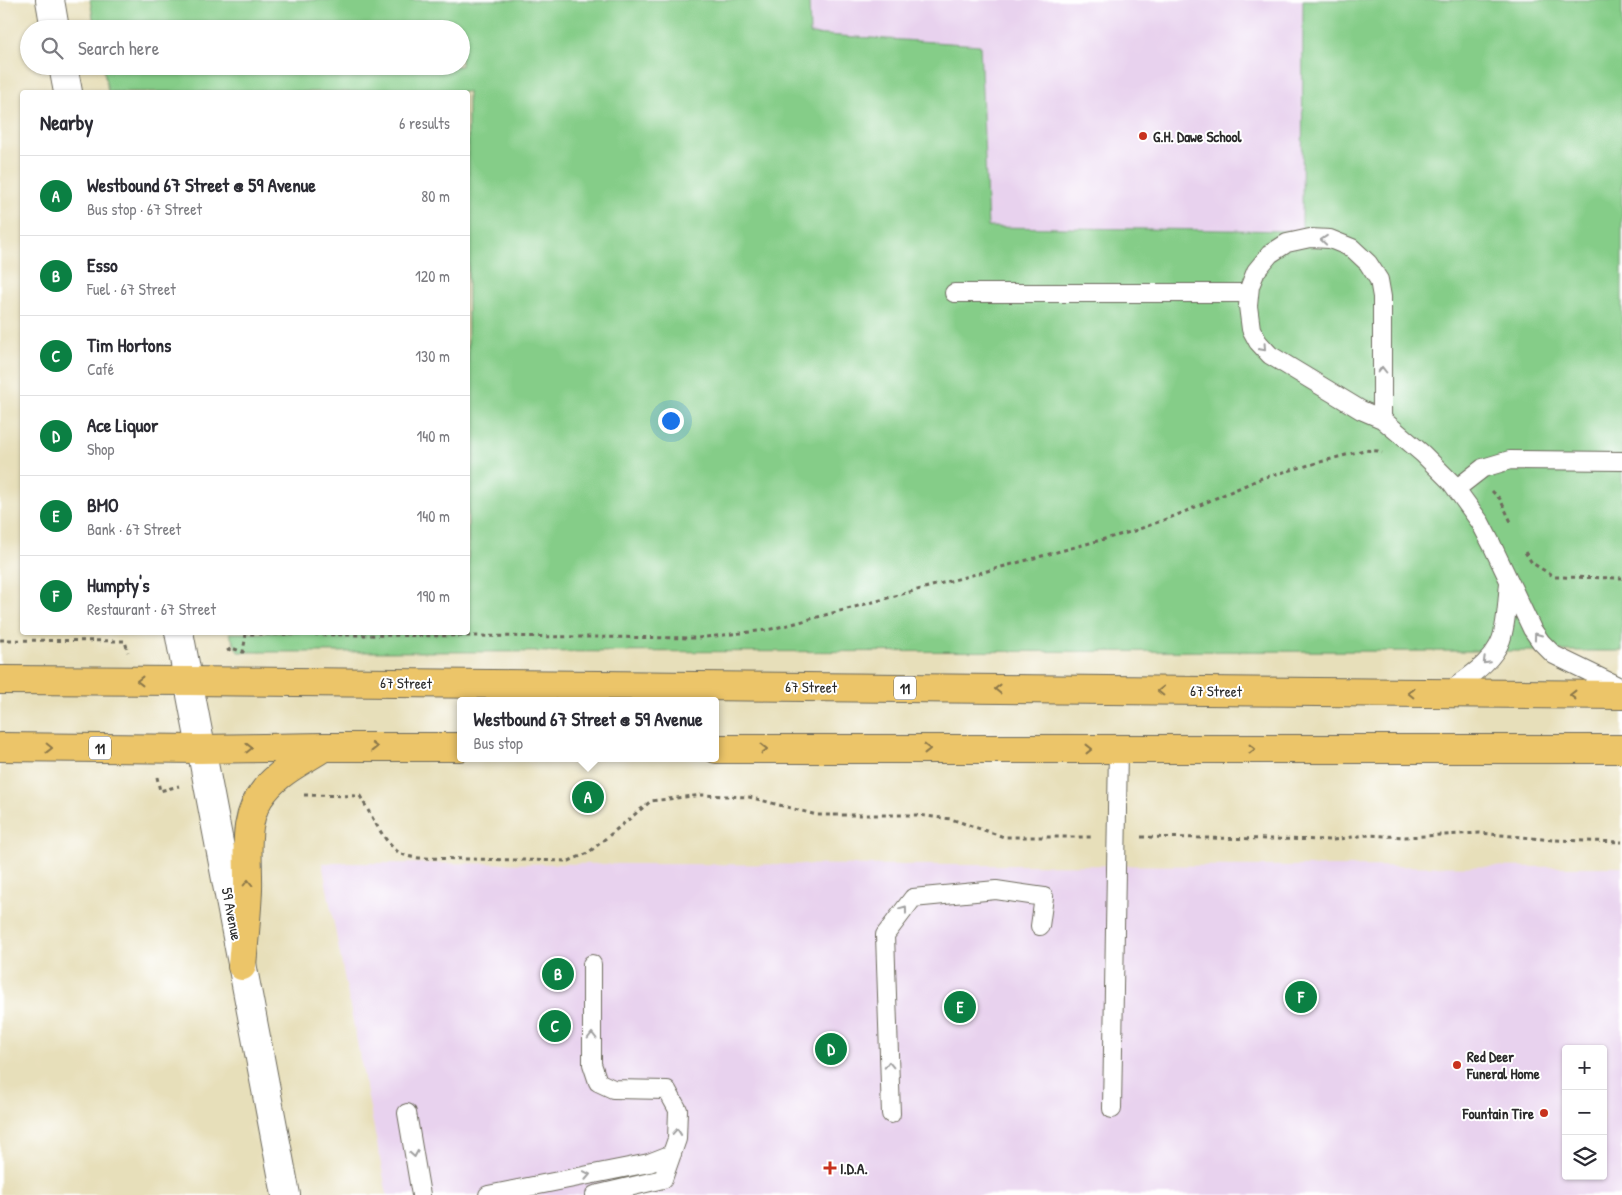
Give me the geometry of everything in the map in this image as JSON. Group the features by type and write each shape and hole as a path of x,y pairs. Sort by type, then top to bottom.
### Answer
{"main road":[{"name":"67 Street","path":"0,680 188,680 1622,695"},
{"name":"11","path":"0,747 200,749 457,747"},
{"path":"242,966 248,891 248,822 252,811 258,799 273,780 325,747"},
{"path":"719,749 1622,749"}],"street":[{"path":"50,0 54,20"},
{"path":"65,75 68,90"},
{"name":"59 Avenue","path":"179,635 286,1195"}],"lane":[{"path":"1382,419 1382,297 1379,280 1368,262 1352,248 1330,239 1310,238 1287,243 1270,254 1256,271 1250,286 1248,306 1251,329 1258,342 1270,355 1361,410 1382,419 1423,454 1456,489 1480,522 1540,642 1554,655 1622,688"},
{"path":"954,293 1249,293"},
{"path":"1456,489 1483,468 1510,460 1622,461"},
{"path":"1446,694 1490,657 1500,642 1509,583"},
{"path":"1112,1109 1118,749"},
{"path":"891,1114 885,935 913,898 996,890 1044,897 1040,926"},
{"path":"592,964 592,1064 598,1082 613,1089 667,1090 678,1110 676,1138 663,1178 595,1195"},
{"path":"407,1113 421,1195"},
{"path":"488,1195 649,1163 672,1154"}],"path":[{"path":"359,635 698,638 767,630 1134,531 1177,515 1262,478 1343,454 1364,450 1378,451 1384,454"},
{"path":"1477,473 1500,499 1512,525"},
{"path":"1524,550 1532,563 1555,577 1622,578"},
{"path":"227,651 232,648 242,652 246,635"},
{"path":"0,640 125,641 129,655"},
{"path":"299,795 360,796 390,846 398,852 419,858 569,860 588,853 651,800 702,795 749,798 817,815 918,815 951,819 1004,838 1116,837 1333,840 1366,835 1405,837 1480,833 1553,840 1622,842"}],"shaded area":[{"name":"G.H. Dawe School","path":"809,0 1303,0 1302,231 988,227 980,45 810,34"},
{"path":"322,863 1622,867 1622,1195 387,1195"}],"green space":[{"path":"90,0 809,0 810,34 980,45 988,227 1302,231 1303,0 1622,0 1622,651 238,652 230,635 470,635 470,90 108,90 105,75 470,75 470,20 93,20"}],"place":[{"name":"G.H. Dawe School","path":"1143,136"},
{"name":"Westbound 67 Street @ 59 Avenue","path":"588,797"},
{"name":"Esso","path":"558,974"},
{"name":"Humpty's","path":"1301,997"},
{"name":"BMO","path":"960,1007"},
{"name":"Tim Hortons","path":"555,1026"},
{"name":"Ace Liquor","path":"831,1049"},
{"name":"Red Deer Funeral Home","path":"1457,1065"},
{"name":"Fountain Tire","path":"1544,1113"},
{"name":"I.D.A.","path":"830,1168"}]}
